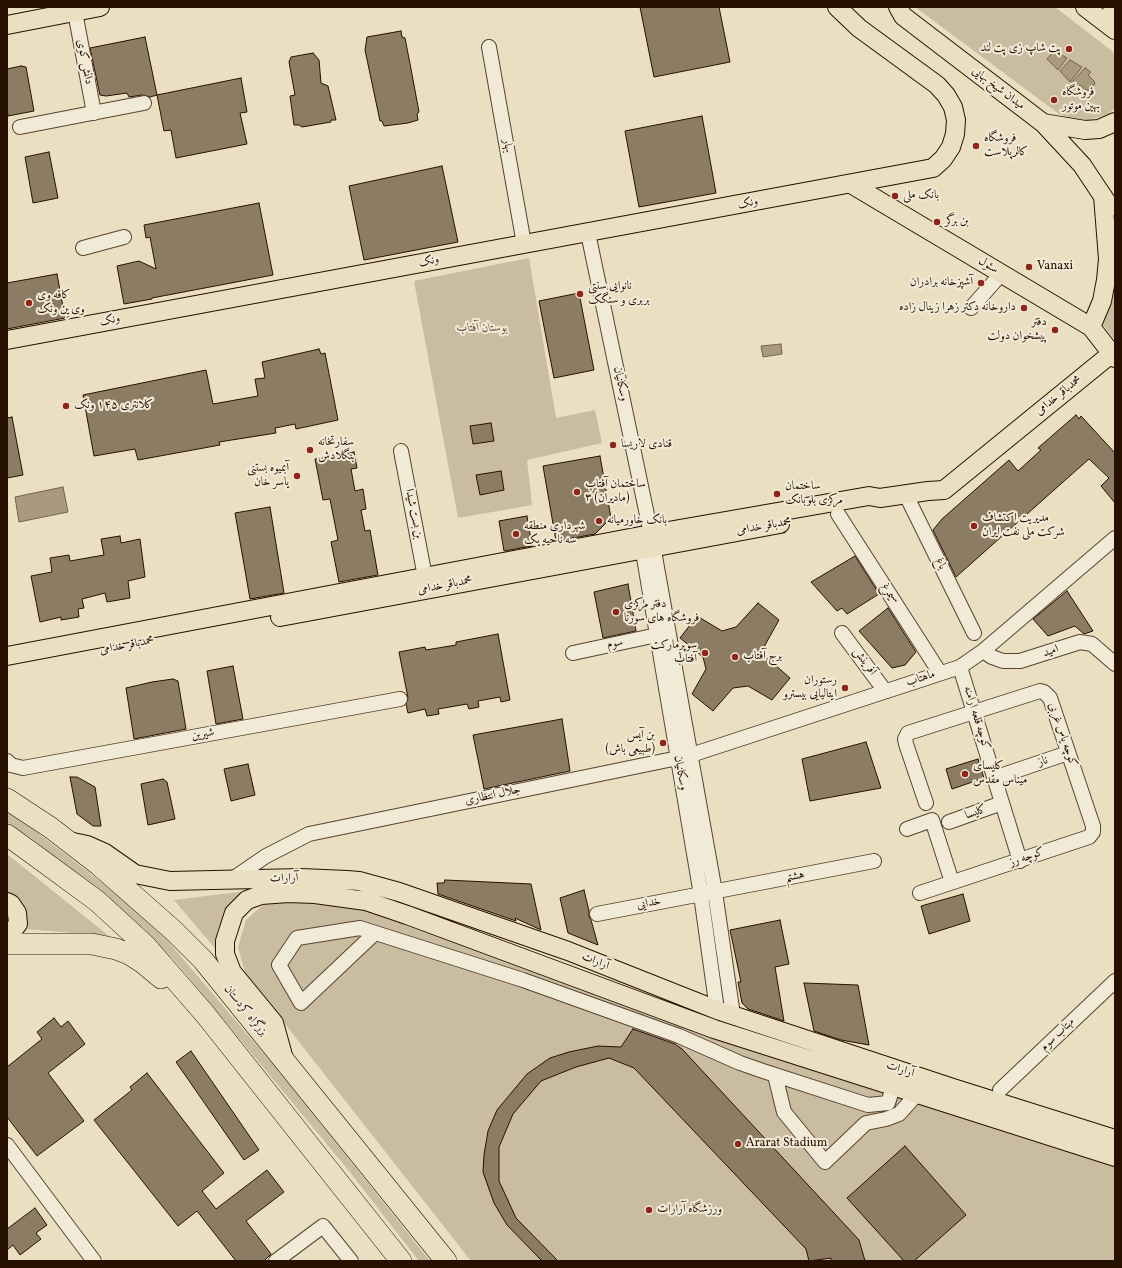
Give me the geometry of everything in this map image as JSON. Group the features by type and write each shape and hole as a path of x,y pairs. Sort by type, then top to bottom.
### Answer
{"highway":[{"name":"بزرگراه کردستان","path":"7,799 68,841 99,865 174,931 208,966 284,1058 446,1261"},
{"path":"7,835 97,901 145,945 205,1014 401,1261"},
{"path":"7,944 92,944 116,949 143,963 205,1014"}],"main road":[{"path":"7,25 100,7"},
{"name":"ونک","path":"7,340 933,168 943,159 951,147 955,134 956,120 953,107 946,95 937,85 859,28 837,7"},
{"path":"1085,7 1114,30"},
{"path":"1112,7 1115,10"},
{"name":"میدان شیخ بهایی","path":"898,10 1043,123 1085,130 1099,129 1115,122"},
{"path":"1043,123 1082,165 1115,216"},
{"name":"سئول","path":"851,184 1091,327 1110,352"},
{"path":"1091,327 1102,301 1108,259 1103,196"},
{"name":"محمدباقر خدامی","path":"7,669 488,572 705,531 869,496 880,498 928,491 1110,352"},
{"name":"محمدباقر خدامی","path":"705,531 838,514 869,506 880,498"},
{"name":"محمدباقر خدامی","path":"7,656 425,577 488,572"},
{"name":"آرارات","path":"68,841 87,845 105,854 135,874 149,878 170,881 301,878 359,881 411,896 568,951 914,1087 1115,1157"},
{"name":"آرارات","path":"284,1058 274,1023 232,972 225,954 225,940 234,913 247,900 261,895 288,893 315,894 366,901 722,1031 892,1087 914,1087 1115,1139"},
{"path":"7,902 11,904 17,913 18,924 7,937"},
{"path":"722,1031 725,1012"}],"street":[{"name":"دانش کوی","path":"75,12 94,113"},
{"name":"بهار","path":"489,47 524,244"},
{"path":"20,127 144,103"},
{"name":"وسکانیان","path":"588,233 647,542 657,636 684,757"},
{"path":"83,248 124,237"},
{"path":"971,308 1001,274"},
{"name":"بن بست شیدا","path":"401,451 425,577"},
{"name":"باغ","path":"906,495 974,633"},
{"name":"سیمرغ","path":"838,514 940,673"},
{"name":"ماهتاب","path":"684,757 960,667 983,651 1115,538"},
{"path":"647,542 708,893 725,1012"},
{"name":"آفرینش","path":"842,633 885,691"},
{"name":"سوم","path":"573,653 657,636"},
{"name":"امید","path":"983,651 992,657 1003,661 1020,661 1080,642 1092,644 1115,664"},
{"name":"کوچه قلعه ارامنه","path":"960,667 1020,860"},
{"name":"کوچه یاس غربی","path":"974,713 1040,691 1044,692 1050,698 1093,826"},
{"name":"شیرین","path":"7,762 10,765 23,768 400,699"},
{"path":"926,803 906,744 906,736 912,732 974,713"},
{"name":"ناز","path":"994,778 1068,753"},
{"name":"جلال انتظاری","path":"231,880 266,856 309,834 684,757"},
{"name":"کلیسا","path":"949,822 1002,803"},
{"path":"907,829 932,820 952,882"},
{"name":"کوچه رز","path":"920,893 1089,837 1093,832 1093,826"},
{"name":"هشتم","path":"708,893 874,861"},
{"name":"خدایی","path":"597,914 708,893"},
{"path":"375,933 301,1003 279,965 297,938 360,928 538,986 679,1036 740,1063 868,1105 888,1103 892,1087"},
{"name":"مهتاب سوم","path":"1000,1090 1115,981"},
{"path":"775,1075 784,1112 825,1162 866,1123 886,1119 900,1114 914,1087"},
{"path":"7,1146 94,1261"},
{"path":"276,1261 323,1226 351,1261"}],"green space":[{"path":"915,7 1055,7 1112,51 1115,56 1115,108 1108,114 1086,121 1073,119 1059,114"},
{"name":"بوستان آفتاب","path":"529,258 556,418 595,410 602,443 527,460 532,505 458,518 414,281"},
{"path":"1115,274 1115,340 1103,325 1114,293"},
{"path":"7,812 30,827 149,919 276,1068 430,1261 419,1261 349,1171 176,962 144,929 31,838 7,823"},
{"path":"7,854 109,936 25,929 27,912 22,903 7,893"},
{"path":"247,891 224,913 217,933 219,953 174,900"},
{"name":"ورزشگاه آرارات","path":"293,897 364,907 743,1046 1115,1166 1115,1261 471,1261 245,973 238,947 246,920 266,902"}],"shaded area":[{"path":"1054,51 1067,58 1058,70 1047,59"},
{"path":"1070,60 1082,67 1070,82 1060,71"},
{"path":"1085,68 1091,72 1088,75 1095,84 1089,90 1086,90 1080,85 1076,89 1070,84"},
{"path":"781,344 782,354 763,357 761,346"},
{"path":"63,487 68,512 19,522 15,497"}],"building":[{"path":"640,7 719,7 730,62 654,77"},
{"path":"401,31 402,37 405,38 411,69 419,112 417,114 418,120 408,123 384,126 382,121 380,121 365,50 367,37"},
{"path":"145,37 157,95 150,97 142,95 129,97 127,93 106,96 100,95 90,48"},
{"path":"313,53 319,60 321,83 328,86 336,120 302,127 299,125 294,125 290,96 295,95 289,62 291,57"},
{"path":"21,66 26,67 34,111 8,116 7,69"},
{"path":"241,78 247,112 240,113 247,144 176,158 171,130 164,131 157,95"},
{"path":"702,116 716,193 639,207 625,131"},
{"path":"49,152 58,198 33,203 25,157"},
{"path":"442,166 458,242 364,260 349,186"},
{"path":"259,203 273,275 124,304 117,266 139,261 156,269 150,237 146,238 144,225"},
{"path":"57,274 65,318 7,329 7,283"},
{"path":"579,293 594,370 554,378 539,301"},
{"path":"319,349 321,354 325,353 338,420 296,429 295,424 275,428 276,433 219,442 220,445 138,460 135,449 94,456 83,395 206,370 213,404 258,396 255,379 265,378 262,362"},
{"path":"1076,415 1079,419 1081,416 1115,453 1115,503 1101,486 1109,478 1089,459 956,577 933,530 942,519 1009,460 1018,471 1041,450 1038,448"},
{"path":"12,417 23,475 7,478 7,418"},
{"path":"491,423 494,441 473,444 470,426"},
{"path":"354,452 357,468 351,469 355,491 363,489 366,509 361,510 365,531 370,530 378,575 339,582 331,542 338,540 330,499 323,500 315,459"},
{"name":"ساختمان آفتاب ۳ (مادیران)","path":"600,456 611,518 595,534 556,541 543,466"},
{"path":"501,471 504,490 480,495 476,475"},
{"path":"270,507 284,593 250,599 235,513"},
{"name":"شهرداری منطقه سه ناحیه یک","path":"527,516 532,546 504,551 499,521"},
{"path":"120,536 121,543 140,539 145,577 128,581 130,598 107,602 105,593 82,599 84,608 78,609 79,617 61,620 61,617 40,622 31,576 52,572 50,558 69,555 70,561 104,555 101,539"},
{"path":"855,556 879,594 847,614 842,608 837,611 811,582"},
{"name":"دفتر مرکزی فروشگاه های سورنا","path":"628,584 636,631 603,638 594,592"},
{"path":"1067,591 1093,631 1084,634 1075,626 1048,636 1033,619"},
{"name":"برج آفتاب","path":"758,603 779,620 765,645 766,657 790,678 772,700 748,686 733,688 713,711 692,694 706,669 703,657 680,638 697,616 722,631 736,627"},
{"path":"888,608 916,652 905,665 892,668 859,631"},
{"path":"498,634 510,700 501,702 500,697 478,701 479,707 469,709 467,704 438,709 439,714 427,716 425,709 408,713 406,704 408,698 399,652 425,647 426,650 456,645 456,642"},
{"path":"233,666 243,719 216,724 207,671"},
{"path":"173,679 178,681 186,729 134,739 126,688"},
{"path":"562,719 570,771 484,789 473,735"},
{"path":"866,742 881,788 810,801 802,759"},
{"name":"کلیسای میناس مقدس","path":"978,759 984,778 952,789 946,769"},
{"path":"248,764 255,795 231,801 224,769"},
{"path":"70,777 77,777 95,787 101,826 93,826 77,814"},
{"path":"163,779 167,782 175,819 148,825 141,784"},
{"path":"445,880 531,884 541,930 515,918 516,921 438,894 437,883 444,883"},
{"path":"584,890 589,916 598,945 568,933 560,898"},
{"path":"963,894 970,921 929,934 921,906"},
{"path":"780,920 789,964 775,967 784,1021 748,1009 742,1003 738,982 741,982 730,930"},
{"path":"804,983 858,985 869,1045 841,1040 814,1031"},
{"path":"54,1018 61,1027 68,1021 85,1044 48,1073 84,1121 37,1156 7,1117 7,1067 42,1039 37,1032"},
{"name":"Ararat Stadium","path":"633,1029 675,1044 682,1049 859,1240 865,1261 831,1261 831,1258 809,1261 806,1249 634,1068 609,1058 576,1067 541,1081 513,1114 499,1147 499,1181 516,1218 558,1261 542,1261 507,1225 494,1203 483,1172 488,1131 497,1110 527,1074 550,1058 569,1052 598,1046 621,1047"},
{"path":"191,1051 259,1150 244,1160 176,1062"},
{"path":"147,1073 224,1173 202,1191 216,1209 267,1170 284,1192 246,1221 271,1254 264,1261 236,1261 197,1211 178,1226 94,1120 132,1090 130,1087"},
{"path":"905,1146 966,1215 914,1261 904,1261 847,1198"},
{"path":"35,1208 47,1225 36,1233 41,1239 20,1255 13,1245 7,1250 7,1229"}],"place":[{"name":"پت شاپ زی پت لند","path":"1069,49"},
{"name":"فروشگاه بهین موتور","path":"1054,100"},
{"name":"فروشگاه کالرپلاست","path":"976,146"},
{"name":"بانک ملی","path":"895,196"},
{"name":"بن برگر","path":"937,222"},
{"name":"Vanaxi","path":"1029,267"},
{"name":"آشپزخانه برادران","path":"981,283"},
{"name":"نانوایی سنتی بربری و سنگک","path":"580,294"},
{"name":"کافه وی‌ وی‌ یِن ونک","path":"29,303"},
{"name":"داروخانه دکتر زهرا زینال زاده","path":"1024,308"},
{"name":"دفتر پیشخوان دولت","path":"1055,330"},
{"name":"کلانتری ۱۴۵ ونک","path":"66,406"},
{"name":"قنادی لاریسا","path":"613,445"},
{"name":"سفارتخانه بنگلادش","path":"310,450"},
{"name":"آبمیوه بستنی یاسر خان","path":"297,476"},
{"name":"ساختمان آفتاب ۳ (مادیران)","path":"577,492"},
{"name":"ساختمان مرکزی بلوبانک","path":"777,494"},
{"name":"بانک خاورمیانه","path":"599,521"},
{"name":"مدیریت اکتشاف شرکت ملی نفت ایران","path":"974,526"},
{"name":"شهرداری منطقه سه ناحیه یک","path":"516,534"},
{"name":"دفتر مرکزی فروشگاه های سورنا","path":"616,612"},
{"name":"سوپرمارکت آفتاب","path":"705,653"},
{"name":"برج آفتاب","path":"735,657"},
{"name":"رستوران ایتالیایی بیسترو","path":"845,688"},
{"name":"بن آیس (طبیعی باش)","path":"663,743"},
{"name":"کلیسای میناس مقدس","path":"965,774"},
{"name":"Ararat Stadium","path":"738,1144"},
{"name":"ورزشگاه آرارات","path":"649,1210"}]}
